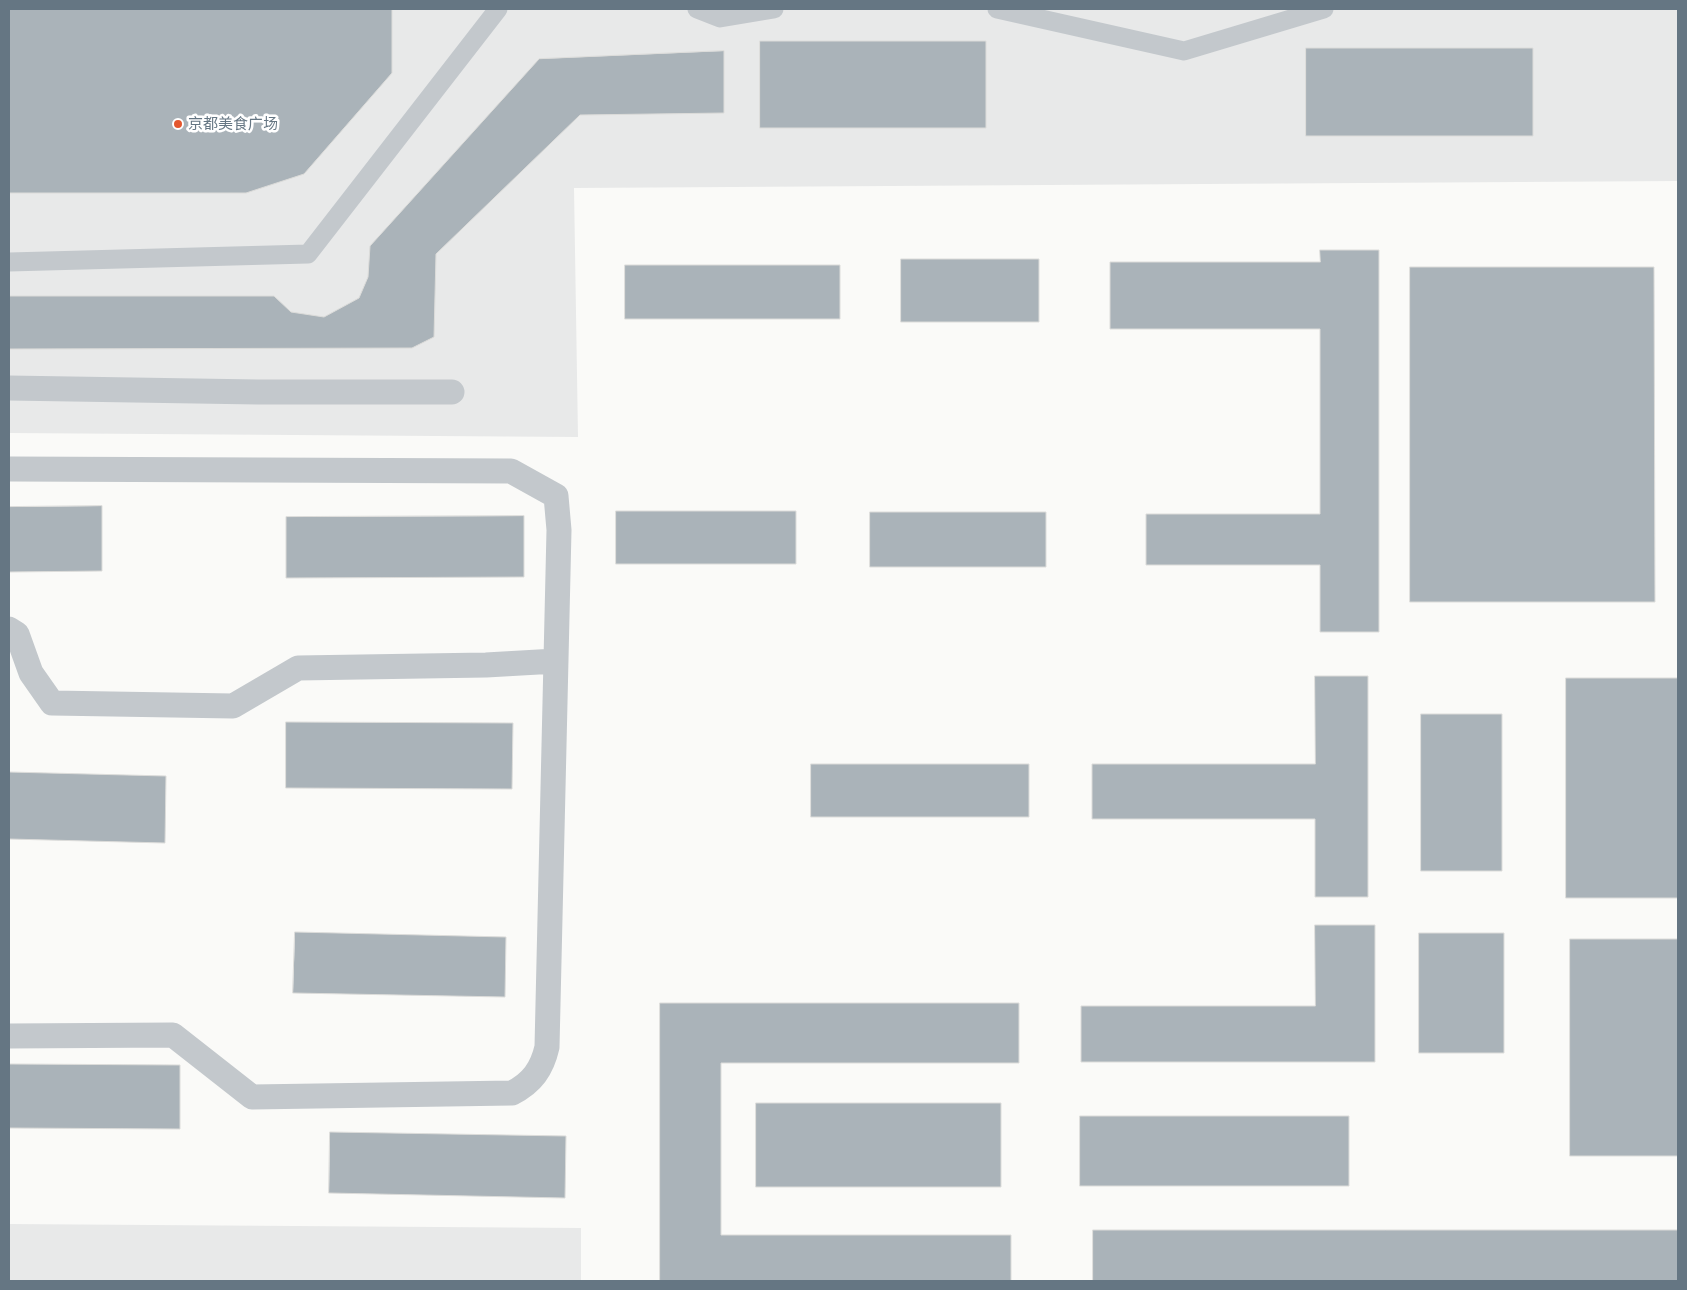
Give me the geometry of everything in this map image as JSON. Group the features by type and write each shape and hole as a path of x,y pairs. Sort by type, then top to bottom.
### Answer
{"street":[{"path":"9,262 308,254 498,9"},
{"path":"697,9 720,18 774,9"},
{"path":"997,9 1033,13 1184,51 1324,9"},
{"path":"9,388 258,392 452,392"},
{"path":"9,469 510,471 556,496 560,530 547,1047 539,1071 522,1088 512,1092 252,1097 173,1035 9,1036"},
{"path":"9,629 17,634 31,673 52,703 233,706 298,668 486,666 556,661"}],"shaded area":[{"path":"9,9 1678,9 1678,181 574,188 578,437 9,433"},
{"path":"9,1224 581,1228 581,1281 9,1281"}],"building":[{"name":"京都美食广场","path":"9,9 392,9 392,73 304,174 246,193 9,193"},
{"path":"760,41 986,41 986,128 760,128"},
{"path":"1306,48 1533,48 1533,136 1306,136"},
{"path":"724,51 724,113 580,115 436,254 434,337 412,348 9,349 9,296 274,296 291,312 324,317 359,298 368,277 370,246 539,59"},
{"path":"1320,250 1379,250 1379,632 1320,632 1320,565 1146,565 1146,514 1320,514 1320,329 1110,329 1110,262 1320,262"},
{"path":"901,259 1039,259 1039,322 901,322"},
{"path":"625,265 840,265 840,319 625,319"},
{"path":"1410,267 1654,267 1655,602 1410,602"},
{"path":"102,506 102,571 9,572 9,507"},
{"path":"616,511 796,511 796,564 616,564"},
{"path":"870,512 1046,512 1046,567 870,567"},
{"path":"524,516 524,577 286,578 286,517"},
{"path":"1315,676 1368,676 1368,897 1315,897 1315,819 1092,819 1092,764 1315,764"},
{"path":"1566,678 1678,678 1678,898 1566,898"},
{"path":"1421,714 1502,714 1502,871 1421,871"},
{"path":"286,722 513,723 512,789 286,788"},
{"path":"811,764 1029,764 1029,817 811,817"},
{"path":"9,772 166,776 165,843 9,839"},
{"path":"1315,925 1375,925 1375,1062 1081,1062 1081,1006 1315,1006"},
{"path":"295,932 506,937 505,997 293,993"},
{"path":"1419,933 1504,933 1504,1053 1419,1053"},
{"path":"1570,939 1678,939 1678,1156 1570,1156"},
{"path":"660,1003 1019,1003 1019,1063 721,1063 721,1235 1011,1235 1011,1281 660,1281"},
{"path":"9,1064 180,1065 180,1129 9,1128"},
{"path":"756,1103 1001,1103 1001,1187 756,1187"},
{"path":"1080,1116 1349,1116 1349,1186 1080,1186"},
{"path":"330,1132 566,1136 565,1198 329,1193"},
{"path":"1093,1230 1678,1230 1678,1281 1093,1281"}],"place":[{"name":"京都美食广场","path":"178,124"}]}
